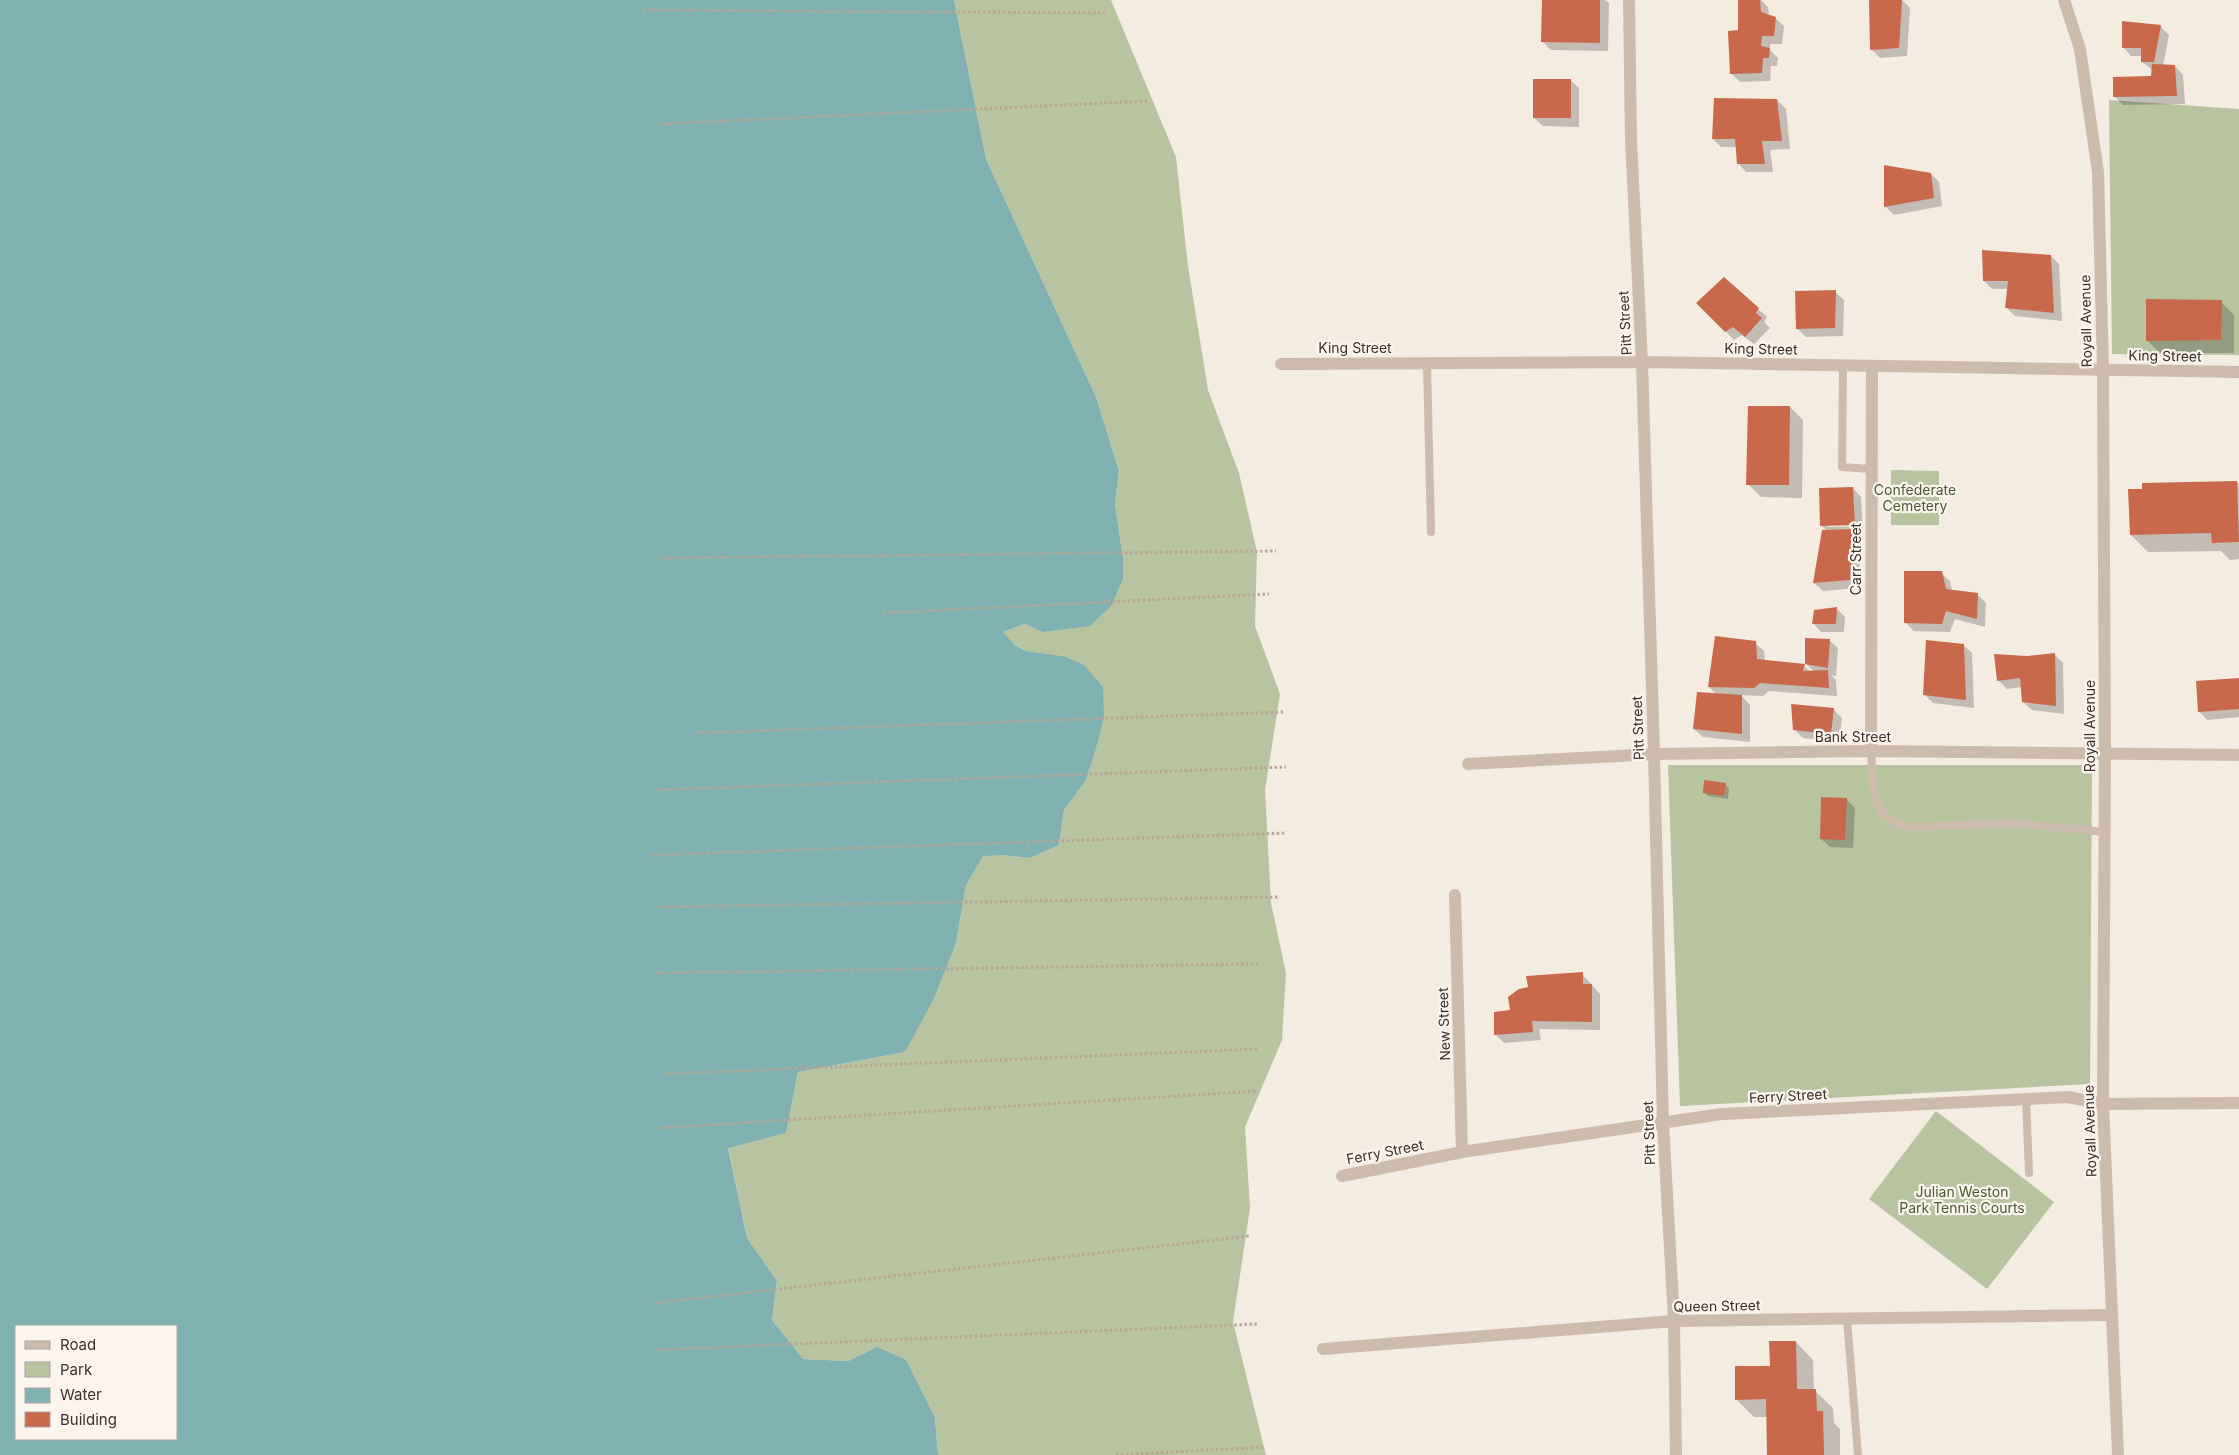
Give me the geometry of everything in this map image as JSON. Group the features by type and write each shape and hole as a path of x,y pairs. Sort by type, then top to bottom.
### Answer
{"street":[{"name":"Pitt Street","path":"1629,0 1631,140 1642,362 1663,1123 1674,1321 1676,1455"},
{"name":"Royall Avenue","path":"2064,0 2080,49 2098,172 2103,370 2105,754 2103,1104 2118,1455"},
{"name":"King Street","path":"1282,364 1642,362 2239,372"},
{"name":"Carr Street","path":"1871,751 1872,367"},
{"name":"Bank Street","path":"1468,764 1654,754 1871,751 2239,755"},
{"name":"New Street","path":"1455,895 1462,1152"},
{"name":"Ferry Street","path":"1342,1176 1462,1152 1722,1114 2068,1097 2103,1104 2239,1103"},
{"name":"Queen Street","path":"1322,1349 1674,1321 2112,1315"}],"lane":[{"path":"1426,363 1431,532"},
{"path":"1842,366 1842,467 1872,469"},
{"path":"1871,751 1875,799 1887,819 1899,825 1911,827 2012,823 2105,832"},
{"path":"2026,1098 2028,1173"},
{"path":"1847,1319 1858,1455"}],"path":[{"path":"643,10 1105,13"},
{"path":"660,124 1149,100"},
{"path":"660,558 1276,551"},
{"path":"883,613 1269,594"},
{"path":"696,733 1283,712"},
{"path":"655,790 1286,768"},
{"path":"652,854 1286,833"},
{"path":"660,907 1280,897"},
{"path":"656,974 1258,964"},
{"path":"665,1074 1258,1049"},
{"path":"659,1128 1258,1091"},
{"path":"655,1303 1249,1236"},
{"path":"655,1350 1257,1324"},
{"path":"1116,1455 1265,1448"}],"green space":[{"path":"954,0 1111,0 1176,157 1188,266 1208,390 1239,473 1257,552 1255,626 1280,694 1265,790 1271,903 1286,973 1282,1040 1245,1127 1250,1208 1233,1322 1266,1455 938,1455 935,1418 877,1347 848,1361 803,1359 772,1320 777,1281 747,1238 728,1147 786,1133 798,1072 905,1052 956,943 966,885 983,855 1030,858 1059,845 1064,810 1086,780 1094,755 1063,656 1026,651 1016,646 1003,632 1025,624 1042,632 1123,558 1115,504 1119,471 1096,397 986,159"},
{"path":"2109,100 2239,109 2239,355 2112,354"},
{"name":"Confederate Cemetery","path":"1891,470 1939,471 1939,525 1891,525"},
{"path":"1668,765 2092,765 2090,1084 1680,1106"},
{"name":"Julian Weston Park Tennis Courts","path":"1936,1111 2054,1202 1987,1289 1869,1199"}],"water":[{"path":"0,0 954,0 986,159 1096,397 1119,471 1115,504 1123,558 1123,579 1111,606 1090,626 1042,632 1025,624 1003,632 1016,646 1026,651 1063,656 1084,665 1103,687 1104,718 1086,780 1064,810 1059,845 1030,858 1001,855 983,856 966,885 956,943 933,1000 905,1052 798,1072 786,1133 728,1148 747,1238 777,1281 772,1320 803,1359 848,1361 877,1347 906,1360 935,1418 938,1455 0,1455"}],"building":[{"path":"1542,0 1600,0 1600,43 1541,42"},
{"path":"1738,0 1760,0 1761,12 1776,17 1774,36 1762,36 1761,46 1770,48 1769,58 1763,58 1762,73 1730,74 1728,31 1738,30"},
{"path":"1869,0 1902,0 1899,48 1870,50"},
{"path":"2122,21 2161,25 2154,62 2141,62 2141,48 2122,48"},
{"path":"2152,64 2175,65 2177,96 2113,97 2113,77 2151,76"},
{"path":"1533,79 1571,79 1571,118 1533,118"},
{"path":"1714,98 1777,99 1782,141 1762,141 1765,164 1737,164 1735,139 1712,139"},
{"path":"1884,165 1931,173 1934,198 1884,207"},
{"path":"1982,250 2051,255 2054,313 2005,308 2008,281 1983,281"},
{"path":"1724,277 1759,308 1756,313 1762,318 1745,337 1733,327 1725,332 1696,303"},
{"path":"1836,290 1835,328 1796,329 1795,291"},
{"path":"2146,299 2222,300 2221,340 2146,341"},
{"path":"1748,406 1790,406 1789,485 1746,485"},
{"path":"2237,481 2239,542 2212,543 2211,533 2130,535 2128,489 2142,489 2142,483"},
{"path":"1853,487 1855,525 1820,526 1819,488"},
{"path":"1853,529 1850,580 1813,583 1822,530"},
{"path":"1904,571 1942,571 1946,589 1978,593 1977,619 1946,611 1942,624 1904,623"},
{"path":"1837,607 1836,624 1812,624 1814,610"},
{"path":"1715,636 1756,641 1757,659 1805,664 1803,671 1828,670 1829,688 1760,683 1754,688 1708,687"},
{"path":"1805,638 1830,639 1828,668 1805,664"},
{"path":"1926,640 1964,644 1966,700 1923,695"},
{"path":"2055,653 2056,706 2022,702 2020,678 1997,681 1994,654 2027,656"},
{"path":"2239,678 2239,709 2198,712 2196,681"},
{"path":"1697,692 1742,695 1742,734 1693,729"},
{"path":"1791,704 1834,708 1831,734 1793,730"},
{"path":"1704,780 1726,783 1724,796 1703,793"},
{"path":"1821,797 1847,798 1845,840 1820,839"},
{"path":"1583,972 1583,984 1592,984 1592,1022 1532,1021 1533,1032 1494,1035 1494,1012 1510,1010 1508,997 1519,989 1528,987 1526,976"},
{"path":"1769,1341 1796,1341 1797,1389 1816,1389 1817,1411 1823,1411 1824,1455 1767,1455 1766,1399 1735,1400 1735,1366 1770,1366"}]}
